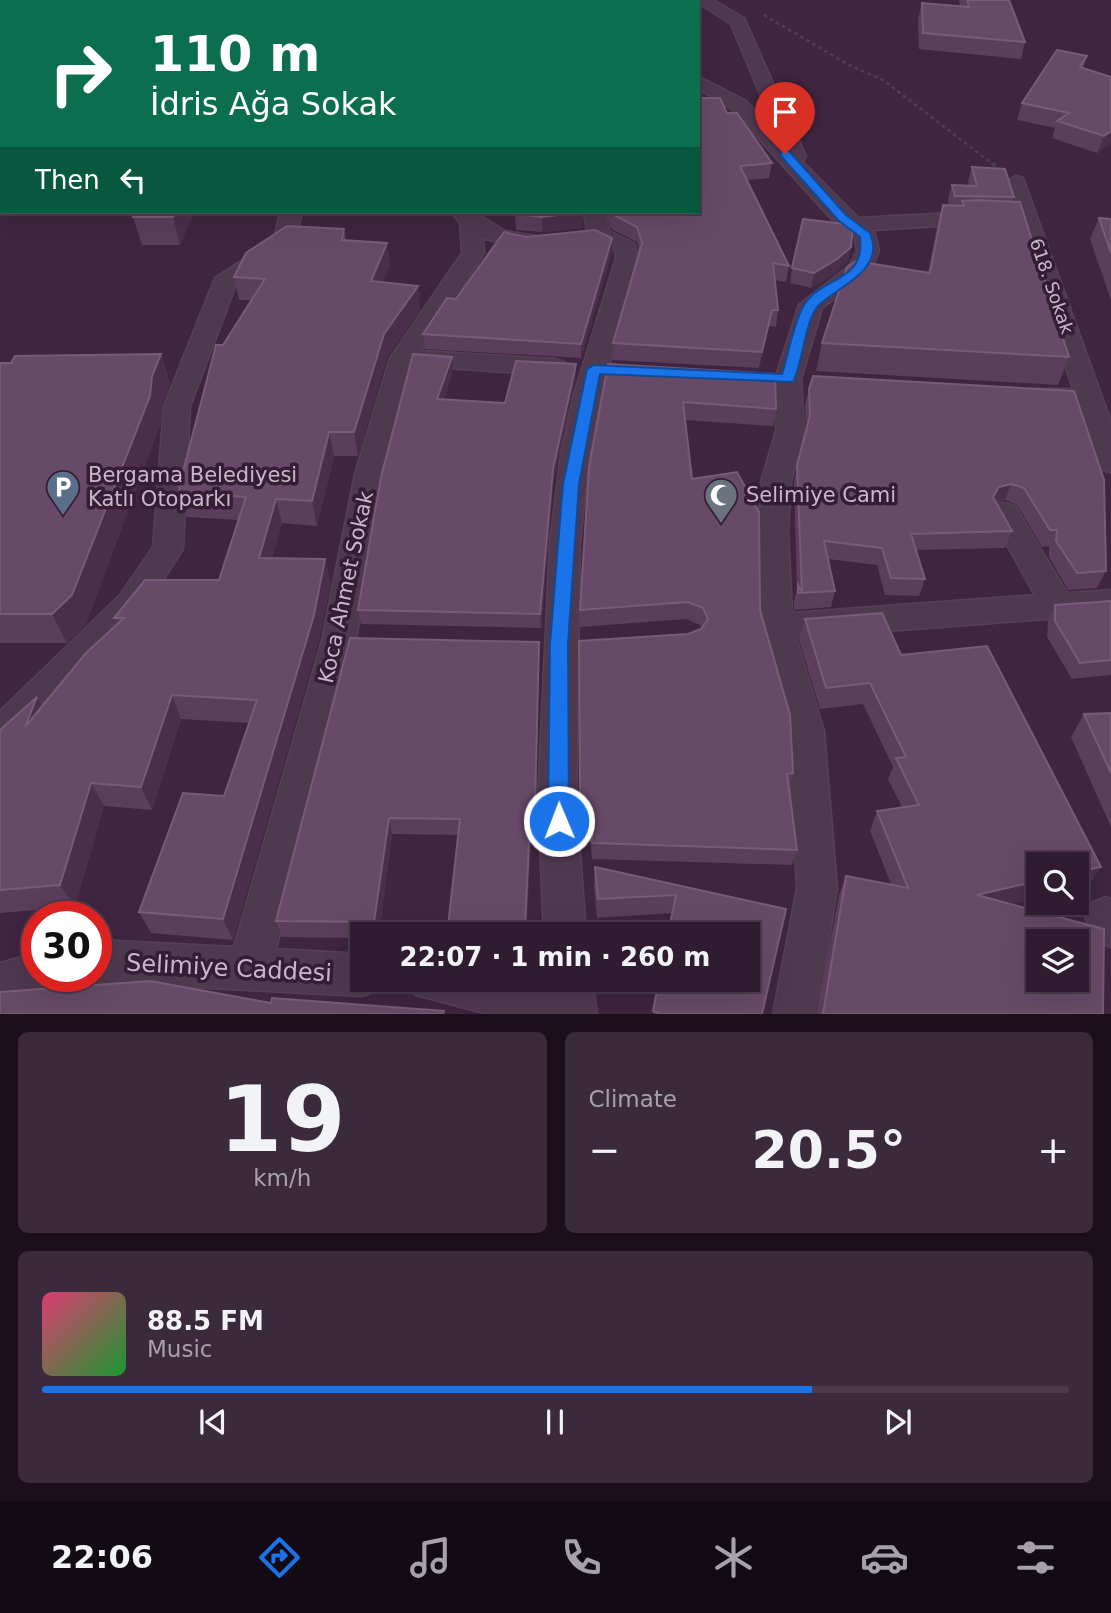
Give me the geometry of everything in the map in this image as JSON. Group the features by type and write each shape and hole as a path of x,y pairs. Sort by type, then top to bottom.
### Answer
{"street":[{"path":"702,0 738,21 801,170"},
{"path":"700,82 739,104 842,217 866,235 868,251 859,270 811,305 788,379 790,431 776,482 773,531 776,627 806,731 817,888 794,1014"},
{"path":"1016,182 1030,221"},
{"path":"0,734 131,604 168,550 177,406 227,278 284,243 291,214"},
{"path":"467,217 514,243 582,231 626,248 627,258 608,370 571,484 559,643 560,879 564,922"},
{"name":"Koca Ahmet Sokak","path":"249,969 353,640 369,474 403,358 455,284 473,253 467,217"},
{"name":"618. Sokak","path":"856,225 970,218 1030,221 1111,463"},
{"path":"403,358 608,370"},
{"path":"1007,393 1090,398"},
{"path":"1004,513 1058,606"},
{"path":"776,627 1111,602"},
{"name":"Selimiye Caddesi","path":"112,962 350,974"},
{"path":"0,985 21,979"},
{"path":"461,992 489,1003 551,1014"},
{"path":"572,992 575,1014"}],"path":[{"path":"757,11 849,65 883,80 1016,182"}],"building":[{"path":"967,0 1009,0 1025,42 923,33 922,3 969,7"},
{"path":"1057,50 1087,56 1080,67 1111,77 1111,131 1104,136 1057,121 1069,113 1022,103"},
{"path":"700,98 720,98 727,113 737,113 772,163 740,166 789,266 773,263 778,310 772,310 762,352 613,343 642,243 637,227 612,214 700,214"},
{"path":"972,167 1005,169 1014,197 955,196 952,185 977,186"},
{"path":"962,201 1020,202 1069,357 822,343 847,267 856,261 930,273 943,205 964,206"},
{"path":"135,214 174,214 173,217 133,217"},
{"path":"515,214 567,214 542,217"},
{"path":"1099,218 1111,219 1111,253"},
{"path":"803,219 853,225 851,247 814,273 792,268"},
{"path":"287,226 344,229 342,240 387,243 371,281 418,286 384,334 354,432 329,432 312,501 276,499 259,558 325,559 314,615 223,919 139,912 183,793 224,796 257,700 172,695 141,787 91,783 60,885 0,890 0,730 37,697 25,727 86,653 124,618 114,618 145,580 219,580 246,497 179,492 180,483 216,345 223,345 265,279 234,277 246,253"},
{"path":"595,230 612,238 581,344 423,334 447,298 456,299 504,232 526,237"},
{"name":"Bergama Belediyesi Katlı Otoparkı","path":"161,354 152,376 150,396 72,595 52,614 0,614 0,363 11,363 15,356"},
{"path":"413,354 452,357 437,399 505,403 516,361 576,364 553,469 540,614 358,610 381,477"},
{"path":"608,364 775,374 776,409 683,402 692,479 737,472 759,512 760,610 790,715 793,773 787,774 797,850 592,843 589,802 580,803 579,641 688,634 701,629 708,619 703,608 688,602 580,610 589,467"},
{"path":"813,376 1074,391 1104,480 1106,571 1077,573 1056,541 1057,530 1050,530 1024,488 1011,484 999,487 993,497 1012,531 911,534 925,579 891,578 882,548 824,541 835,591 798,593 798,585 802,592 797,466 810,415 809,389"},
{"path":"1111,601 1111,660 1080,663 1055,621 1055,605"},
{"path":"882,613 901,655 987,646 1101,867 1089,869 1089,852 1026,852 1026,884 977,895 1026,908 1026,915 1052,915 1104,929 1103,1014 823,1014 846,876 908,888 877,811 919,805 896,758 906,757 870,683 826,688 805,619"},
{"path":"350,638 539,642 535,804 532,804 530,820 525,922 448,922 460,819 389,818 374,922 276,921"},
{"path":"1111,713 1111,773 1084,714"},
{"path":"595,867 786,909 762,1014 661,1014 653,1011 657,992 760,992 760,922 670,922 676,895 598,899"},
{"path":"150,981 271,1003 272,998 444,1011 443,1014 0,1014 0,992 112,992 112,984"}],"place":[{"name":"Bergama Belediyesi Katlı Otoparkı","path":"63,517"},
{"name":"Selimiye Cami","path":"721,525"}],"route":[{"path":"559,821 559,644 571,484 594,369 788,379 811,305 859,270 868,251 866,235 842,217 785,154"}]}
